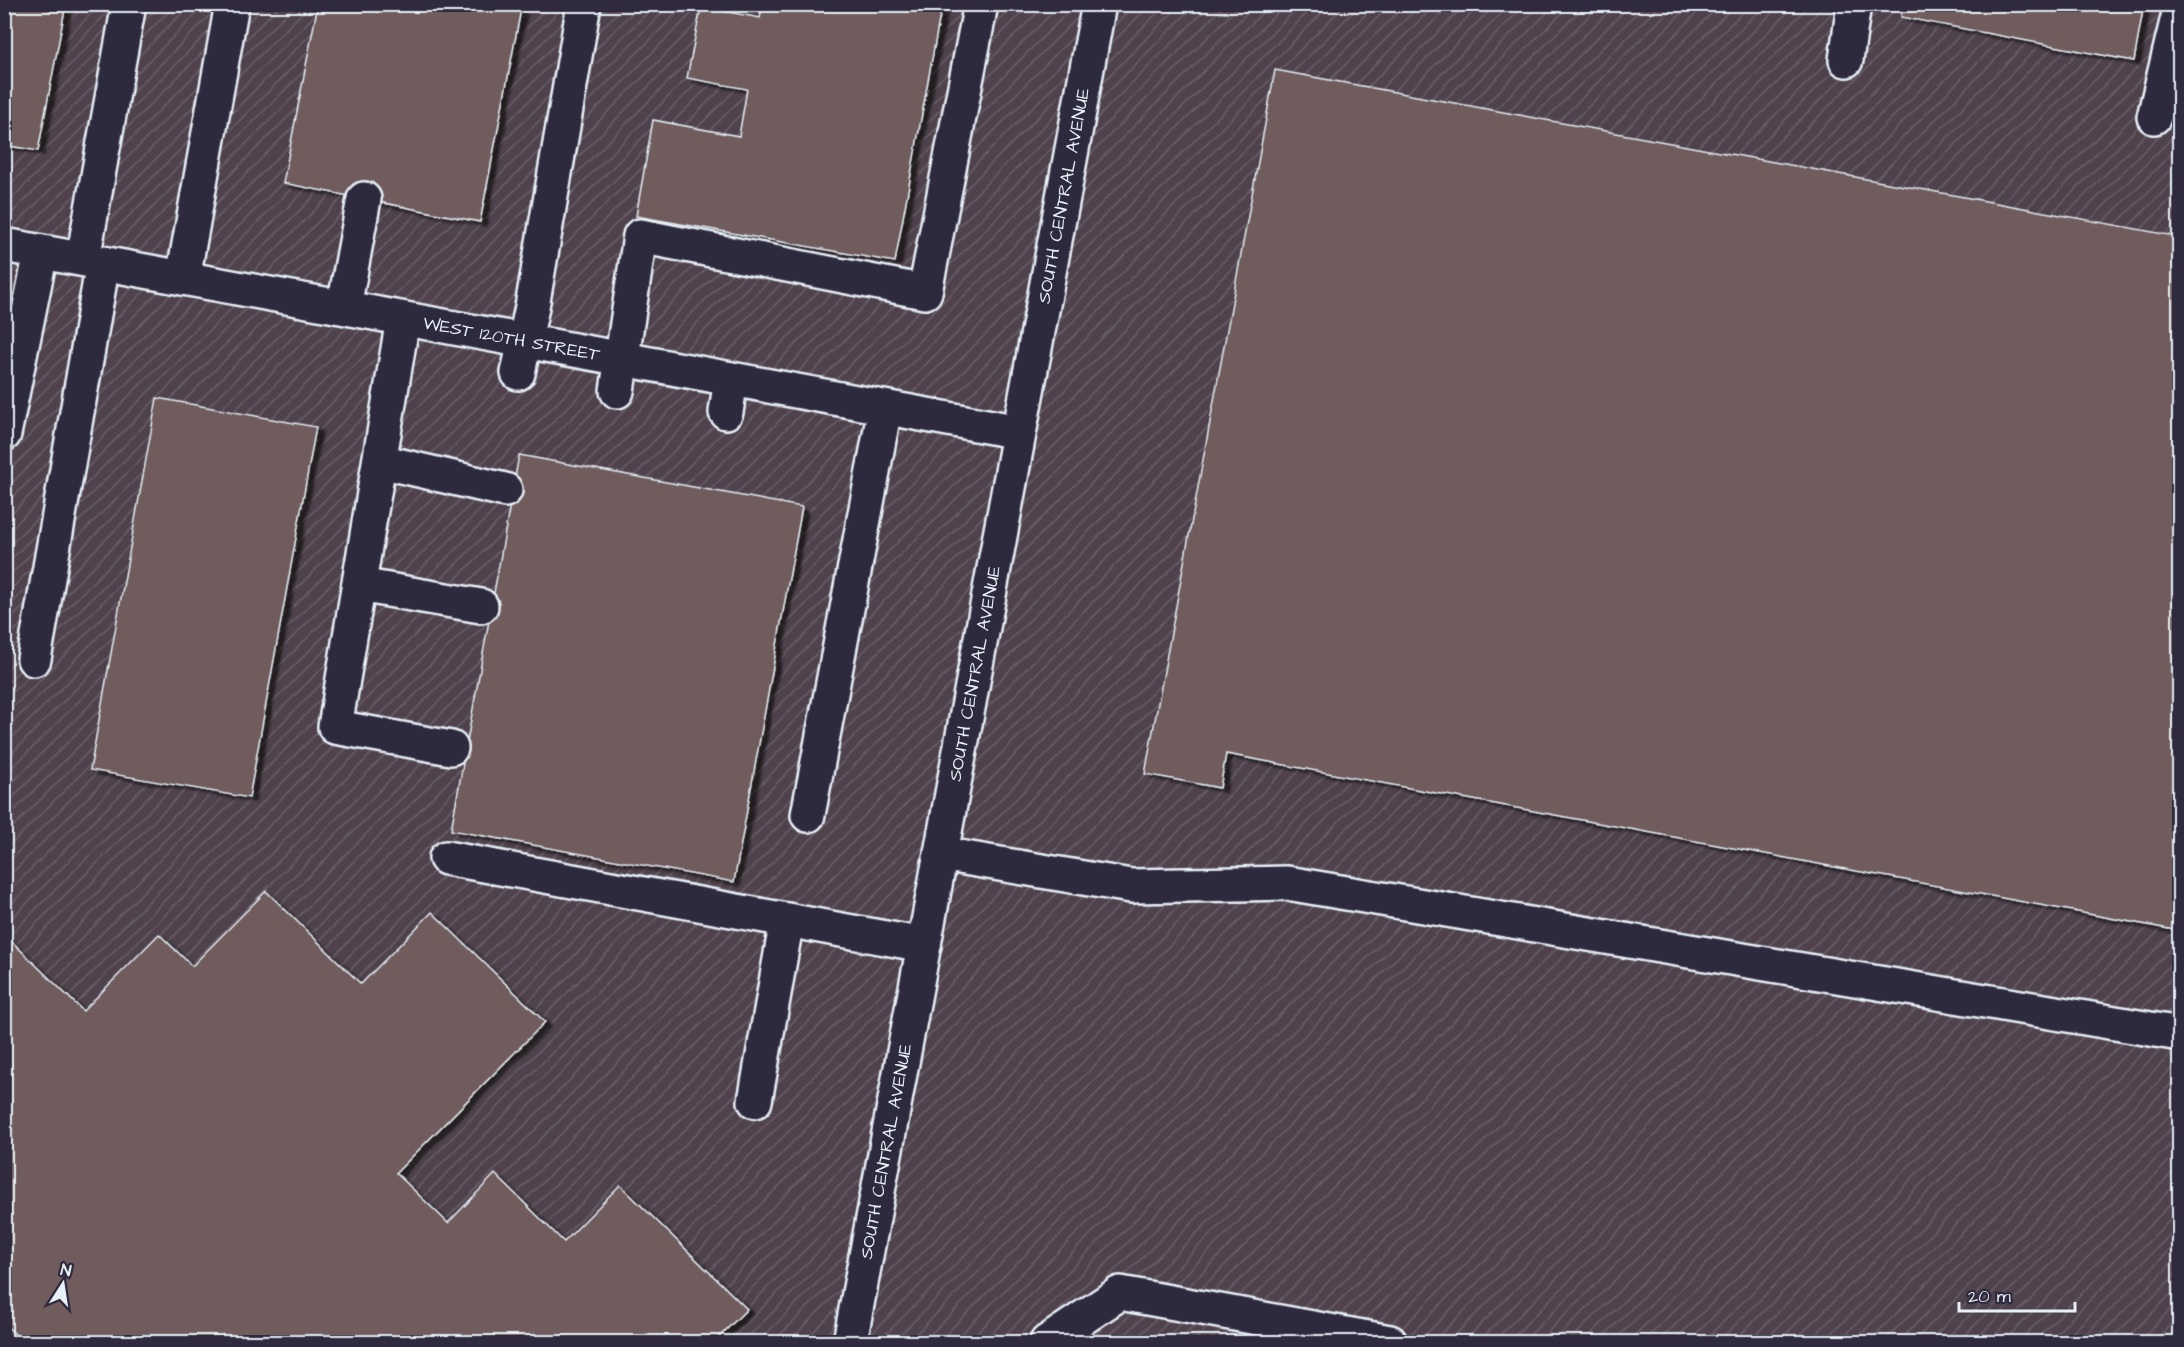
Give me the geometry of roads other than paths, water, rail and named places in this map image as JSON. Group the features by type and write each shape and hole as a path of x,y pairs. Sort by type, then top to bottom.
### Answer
{"street":[{"path":"34,659 129,4"},
{"path":"183,278 232,4"},
{"path":"518,373 584,4"},
{"path":"617,391 640,236 926,292 981,4"},
{"name":"SOUTH CENTRAL AVENUE","path":"850,1342 1099,4"},
{"path":"1846,60 1854,4"},
{"path":"2154,117 2178,9 2180,9"},
{"path":"344,308 364,199"},
{"name":"WEST 120TH STREET","path":"4,245 1019,432"},
{"path":"4,434 41,252"},
{"path":"404,319 335,728 451,748"},
{"path":"726,412 731,379"},
{"path":"808,815 885,408"},
{"path":"380,461 505,490"},
{"path":"359,585 481,606"},
{"path":"941,854 1131,886 1287,883 2180,1034"},
{"path":"446,858 924,945"},
{"path":"755,1101 787,920"},
{"path":"1047,1342 1120,1293 1390,1342"}]}
